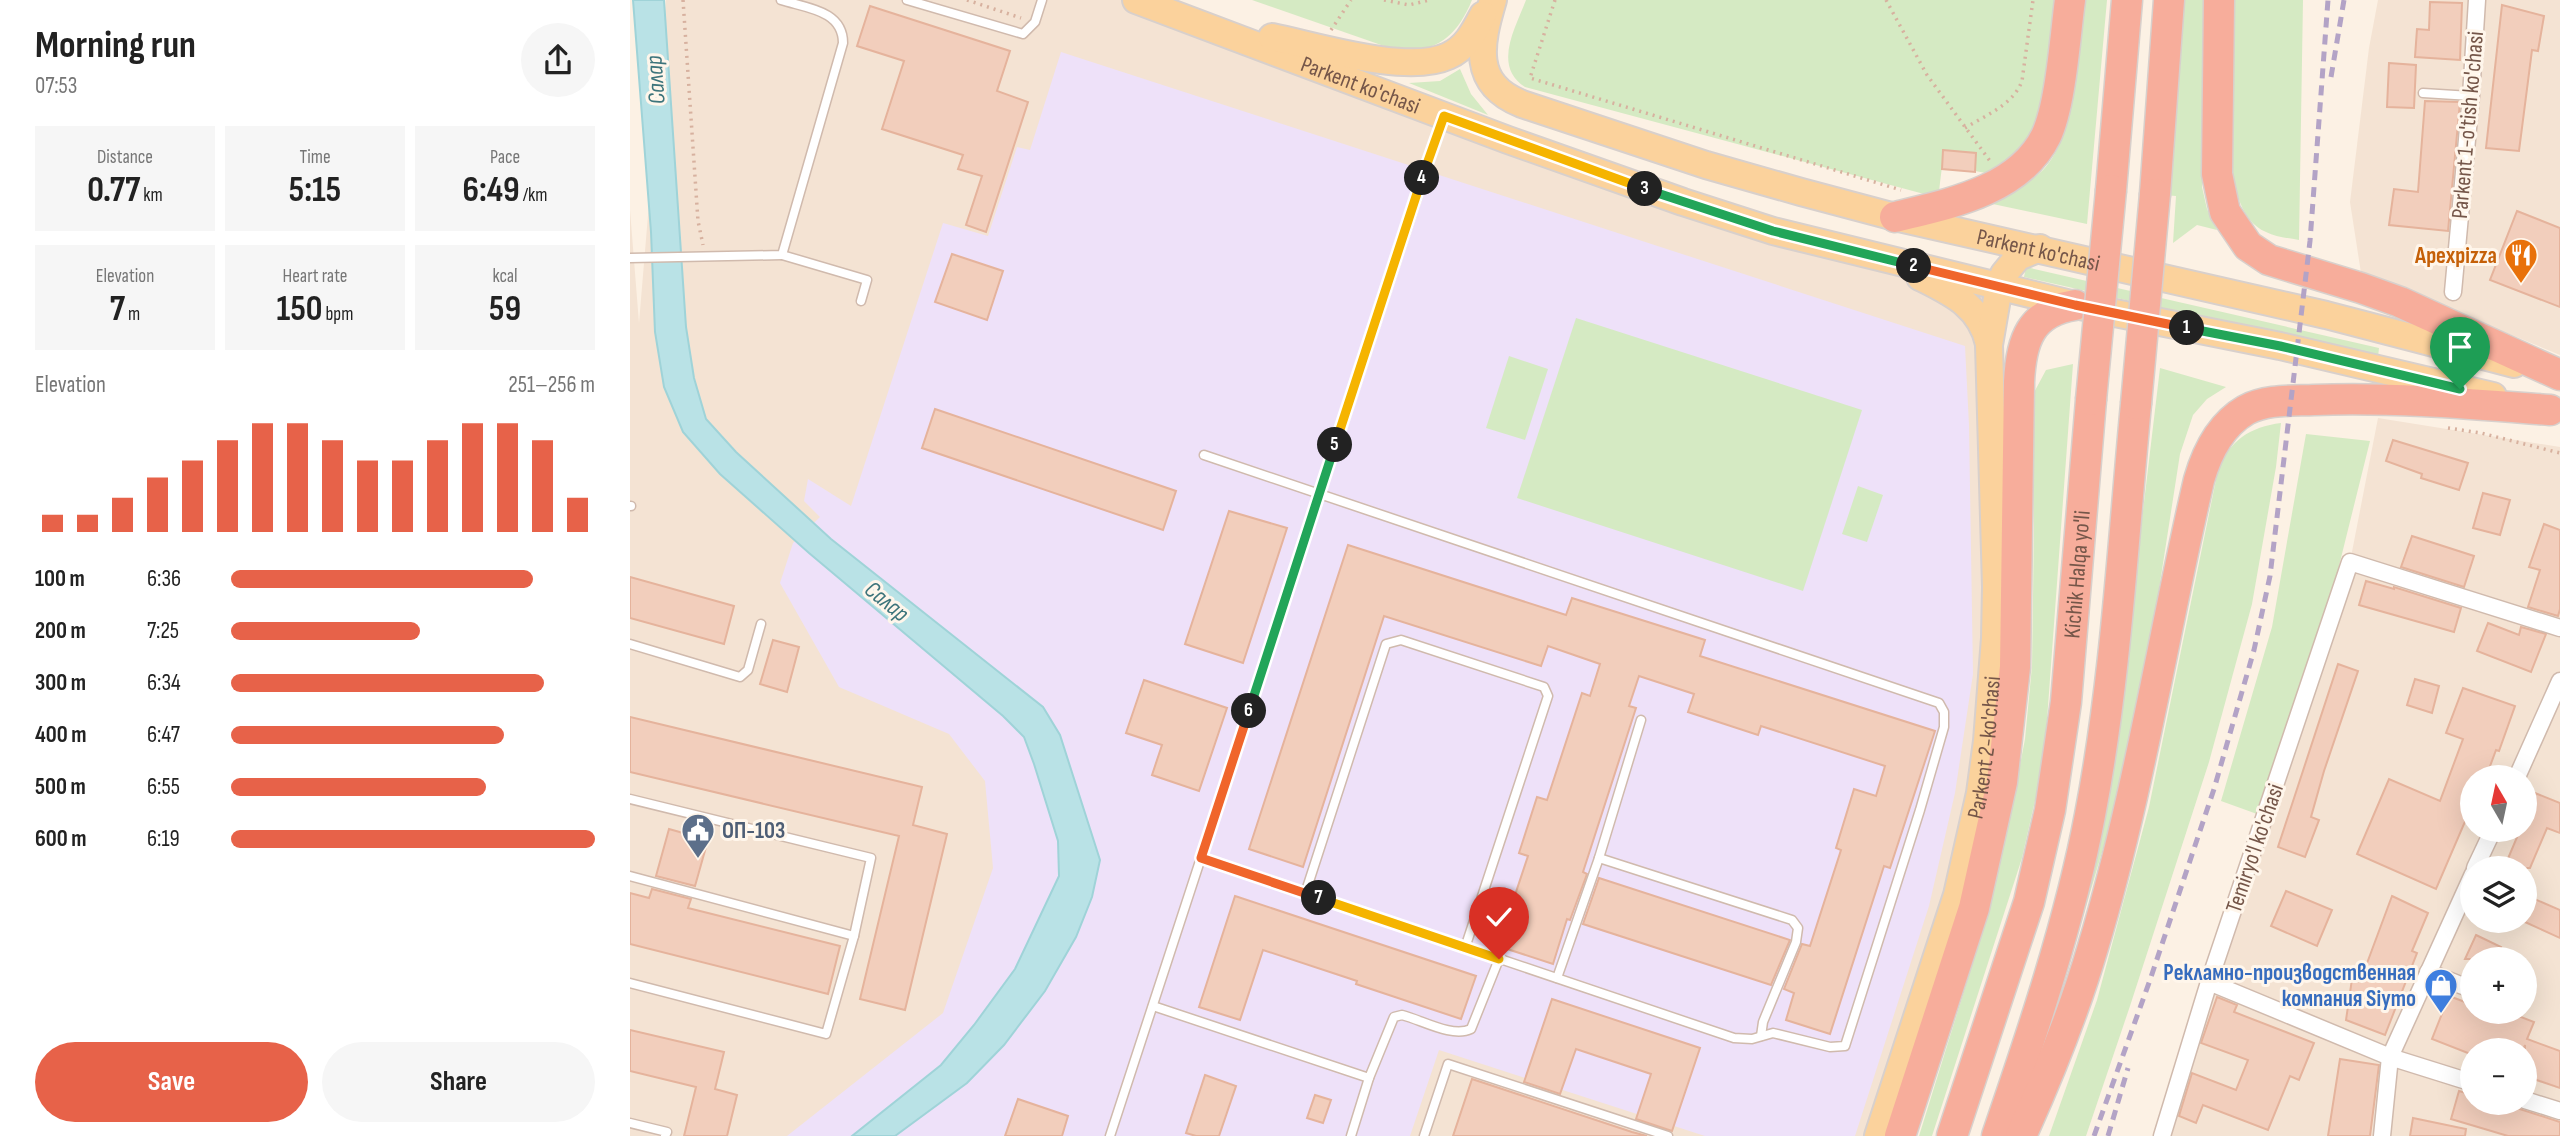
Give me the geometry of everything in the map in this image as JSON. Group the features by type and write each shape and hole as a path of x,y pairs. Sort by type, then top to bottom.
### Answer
{"highway":[{"path":"1899,203 1956,201 1983,190 2024,165 2038,150 2054,113 2070,0"},
{"name":"Kichik Halqa yo'li","path":"1952,1136 2029,902 2050,810 2066,702 2127,0"},
{"name":"Kichik Halqa yo'li","path":"1997,1136 2061,934 2090,818 2107,715 2169,0"},
{"path":"2219,0 2217,174 2225,212 2248,246 2269,260 2400,302 2560,375"},
{"path":"1900,1136 1975,908 2003,782 2015,667 2019,382 2023,348 2031,330 2043,315 2075,305"},
{"path":"2021,1136 2062,1040 2094,945 2133,790 2199,480 2217,438 2241,414 2269,402 2351,399 2441,402 2555,411"}],"main road":[{"name":"Parkent ko'chasi","path":"1136,0 1444,116 1728,217 1884,259 2075,305 2280,346 2555,411"},
{"name":"Parkent ko'chasi","path":"1492,0 1483,38 1485,71 1499,92 1522,104 1706,165 1899,203 2040,248 2326,315 2560,375"},
{"path":"1191,21 1383,60 1418,63 1438,60 1464,46 1492,0"},
{"name":"Parkent 2-ko'chasi","path":"1878,1136 1957,895 1970,845 1985,754 1995,638 1989,345 1999,287 2012,261 2040,248"},
{"name":"Parkent 2-ko'chasi","path":"1884,259 1930,282 1972,309 1983,323 1989,345"}],"street":[{"name":"Parkent 1-o'tish ko'chasi","path":"2453,292 2477,0"},
{"name":"Temiryo'l ko'chasi","path":"2162,1136 2209,982 2350,562 2560,628"},
{"path":"2522,765 2560,681"},
{"path":"2382,1136 2390,1056 2460,902"},
{"path":"2428,972 2460,985"},
{"path":"2209,982 2390,1056 2460,1079"},
{"path":"2537,1104 2560,1111"}],"lane":[{"path":"781,0 828,15 836,20 843,35 843,43 782,255"},
{"path":"907,0 1023,34 1035,22 1042,0"},
{"path":"2423,93 2471,96"},
{"path":"1110,1136 1444,116"},
{"path":"630,258 782,255 867,280 861,301"},
{"path":"1201,858 1734,1038 1752,1039 1773,1033 1829,1047 1845,1046 1944,727 1944,712 1939,703 1204,455"},
{"path":"630,644 740,677 748,670 761,624"},
{"path":"1306,894 1386,644 1401,640 1544,687 1548,696 1465,947"},
{"path":"1556,978 1598,858 1641,720"},
{"path":"630,799 871,858 854,936 826,1034 630,983"},
{"path":"1598,858 1792,920 1798,928 1796,942 1763,1022 1761,1036"},
{"path":"630,876 854,936"},
{"path":"1351,1136 1369,1078 1394,1017 1402,1014 1455,1032 1471,1029 1499,959"},
{"path":"1153,1006 1369,1078"},
{"path":"1424,1136 1448,1064 1668,1136"},
{"path":"630,1123 667,1132 665,1136"}],"path":[{"path":"683,0 698,221 705,256"},
{"path":"967,0 1035,22"},
{"path":"1331,30 1351,0"},
{"path":"1384,0 1409,5 1429,0"},
{"path":"1555,0 1530,78 1899,203"},
{"path":"1886,0 1927,75 1995,167"},
{"path":"1965,128 2013,99 2019,91 2033,0"},
{"path":"2442,428 2481,433 2560,453"}],"shaded area":[{"path":"666,0 1136,0 1508,140 1999,287 1987,741 1878,1136 630,1136 630,210 639,323"},
{"path":"2378,0 2560,0 2560,355 2361,273 2350,202 2369,48"},
{"path":"1061,52 1965,346 1973,674 1955,793 1929,906 1855,1136 1705,1136 1439,1050 1410,1136 787,1136 943,1013 993,868 985,781 949,734 839,687 780,583 793,543 820,517 804,501 808,479 851,506 943,223 988,236 1017,147 1030,150"},
{"path":"2378,418 2560,447 2560,1136 2163,1136 2350,562"}],"green space":[{"path":"1252,0 1472,0 1458,26 1449,36 1428,48 1415,50 1384,46"},
{"path":"1526,0 2056,0 2039,121 2024,152 1986,173 1975,171 1976,153 1944,150 1939,191 1924,194 1525,87 1515,78 1508,57 1509,46"},
{"path":"2085,0 2107,0 2087,224 1988,203 2031,180 2054,155 2070,114"},
{"path":"2183,0 2207,0 2202,187 2207,209 2217,230 2197,225 2173,243 2176,196 2163,195"},
{"path":"2233,0 2303,0 2299,240 2274,235 2257,227 2244,211 2237,192 2231,161"},
{"path":"1460,69 1471,94 1488,115 1409,83 1440,81"},
{"path":"2026,267 2379,348 2378,357 2024,277"},
{"path":"1576,318 1862,410 1803,591 1517,498"},
{"path":"1509,356 1548,369 1525,440 1486,428"},
{"path":"2073,364 2044,761 2022,858 1932,1136 1919,1136 1984,927 2025,739 2032,666 2034,527 2031,398 2046,370"},
{"path":"2160,368 2226,387 2207,399 2193,415 2180,454 2148,660 2115,808 2062,988 2108,805"},
{"path":"2281,423 2252,604 2209,762 2130,1006 2086,1136 2049,1136 2097,1000 2149,807 2218,470 2229,451 2242,437 2260,428"},
{"path":"2306,434 2370,441 2338,570 2257,814 2221,801 2272,627"},
{"path":"1858,486 1883,495 1867,542 1842,534"}],"water":[{"name":"Салар","path":"633,0 664,0 686,327 694,378 706,419 736,452 831,539 1043,707 1060,735 1100,860 1092,897 1076,937 1045,991 1004,1045 967,1083 895,1136 852,1136 941,1065 1015,969 1059,876 1058,841 1024,737 1003,716 809,553 720,474 683,432 664,387 655,332 651,232"}],"building":[{"path":"2430,2 2462,3 2460,60 2415,57 2417,29 2429,30"},
{"path":"2502,5 2544,16 2538,51 2532,50 2519,151 2486,148"},
{"path":"870,6 1010,51 997,91 1028,102 986,232 966,225 982,176 958,169 963,155 882,129 904,61 857,46"},
{"path":"2389,63 2416,65 2414,108 2387,107"},
{"path":"2425,101 2460,102 2448,231 2389,225 2394,189 2418,192"},
{"path":"1943,150 1976,153 1975,172 1942,169"},
{"path":"2517,211 2560,228 2560,307 2490,280"},
{"path":"952,254 1003,271 987,320 935,302"},
{"path":"935,409 1176,491 1163,530 922,448"},
{"path":"2393,440 2468,463 2459,490 2421,478 2422,474 2386,461"},
{"path":"2483,493 2510,500 2500,535 2473,528"},
{"path":"1229,511 1287,528 1243,663 1185,644"},
{"path":"2544,524 2560,530 2558,616 2528,607 2540,570 2529,567"},
{"path":"2412,536 2474,556 2464,587 2401,567"},
{"path":"1348,545 1566,615 1572,598 1705,640 1700,656 1935,731 1890,868 1884,866 1830,1034 1786,1020 1794,993 1784,989 1802,944 1810,946 1841,850 1836,848 1854,789 1876,796 1885,766 1761,726 1758,735 1688,712 1694,694 1639,676 1629,706 1636,708 1583,872 1587,874 1570,920 1567,919 1553,964 1498,946 1528,856 1519,853 1537,797 1547,800 1582,693 1590,696 1600,664 1548,646 1541,666 1384,616 1303,867 1249,849"},
{"path":"630,577 734,606 724,644 630,618"},
{"path":"2366,581 2461,608 2454,632 2359,605"},
{"path":"2488,623 2519,635 2521,627 2546,634 2531,672 2477,651"},
{"path":"773,640 799,647 787,692 760,684"},
{"path":"2338,664 2358,671 2324,771 2311,817 2319,820 2305,857 2278,847"},
{"path":"2415,679 2439,686 2432,713 2407,705"},
{"path":"1144,680 1227,708 1199,791 1152,775 1162,745 1126,733"},
{"path":"2463,688 2515,706 2499,751 2496,750 2490,765 2460,765 2460,833 2436,889 2357,854 2389,779 2440,801 2463,739 2446,733"},
{"path":"630,717 922,787 913,825 947,834 905,1010 860,999 899,836 630,772"},
{"path":"2538,794 2560,803 2560,833 2547,828 2535,856 2509,856 2515,842 2538,842"},
{"path":"669,829 708,840 695,886 656,876"},
{"path":"1599,878 1790,940 1771,985 1583,924"},
{"path":"652,889 691,899 688,908 840,946 828,994 630,944 630,893 649,898"},
{"path":"2286,891 2332,910 2317,946 2271,926"},
{"path":"1235,896 1476,976 1461,1019 1263,950 1240,1020 1199,1007"},
{"path":"2392,896 2428,913 2412,951 2417,953 2385,1035 2346,1020 2352,979 2360,982"},
{"path":"2537,900 2560,910 2560,938 2537,927"},
{"path":"2476,935 2501,947 2470,947"},
{"path":"2449,996 2460,1000 2460,1024 2533,1024 2527,1038 2460,1038 2460,1050 2432,1039"},
{"path":"2217,997 2237,1005 2234,1012 2314,1043 2299,1080 2290,1076 2268,1130 2203,1105 2196,1123 2179,1116 2192,1073 2236,1090 2248,1060 2201,1043"},
{"path":"1552,999 1700,1048 1672,1131 1636,1119 1651,1074 1576,1049 1560,1094 1524,1082"},
{"path":"630,1030 724,1052 715,1089 737,1095 727,1136 684,1136 696,1087 630,1071"},
{"path":"2537,1043 2560,1051 2560,1088 2537,1080"},
{"path":"2340,1059 2379,1065 2370,1136 2328,1136"},
{"path":"1205,1075 1236,1086 1219,1136 1186,1133"},
{"path":"1472,1079 1632,1132 1647,1136 1453,1136"},
{"path":"2459,1091 2460,1115 2537,1115 2560,1122 2560,1136 2508,1136 2451,1119"},
{"path":"1315,1095 1331,1100 1323,1123 1307,1118"},
{"path":"1018,1099 1068,1116 1062,1136 1005,1136"},
{"path":"2413,1118 2466,1129 2465,1136 2410,1136"}],"railway":[{"path":"2094,1136 2214,789 2254,650 2270,576 2310,241 2328,0"},
{"path":"2331,77 2344,0"},
{"path":"2108,1136 2128,1068"}],"place":[{"name":"Apexpizza","path":"2521,285"},
{"name":"ОП-103","path":"698,860"},
{"name":"Рекламно-производственная компания Siymo","path":"2441,1015"}],"route":[{"path":"1499,959 1201,858 1444,116 1683,202 1773,231 2075,305 2280,346 2460,389"}]}
